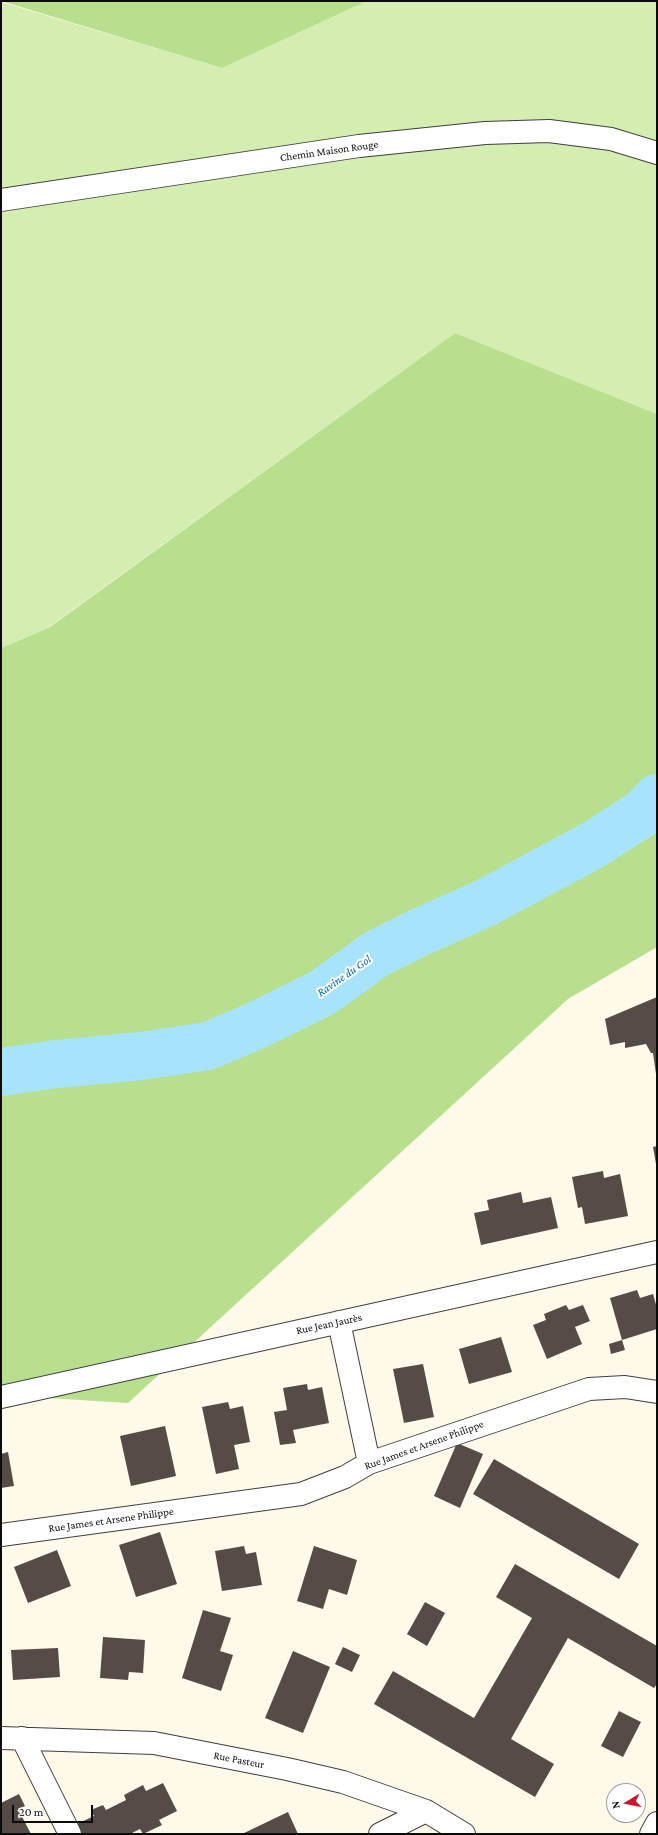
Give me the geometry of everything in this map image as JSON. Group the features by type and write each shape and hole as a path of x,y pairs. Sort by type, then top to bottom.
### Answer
{"street":[{"name":"Chemin Maison Rouge","path":"1,200 359,146 485,133 557,132 611,138 657,153"},
{"name":"Rue Jean Jaurès","path":"1,1397 657,1252"},
{"path":"339,1322 369,1462"},
{"name":"Rue James et Arsene Philippe","path":"1,1535 301,1494 344,1477 369,1462 589,1389 625,1387 657,1392"},
{"path":"12,1738 70,1834"},
{"name":"Rue Pasteur","path":"12,1738 154,1743 342,1782 426,1811 464,1834"},
{"path":"380,1834 426,1811"},
{"path":"651,1834 657,1823"}],"green space":[{"path":"1,1 367,1 222,68"},
{"path":"367,1 657,1 657,414 455,333 49,627 1,648 1,2 222,68"},
{"path":"455,333 657,414 657,947 568,999 128,1403 1,1395 1,648 50,627"}],"building":[{"path":"657,997 656,1074 653,1053 651,1053 646,1044 625,1048 625,1042 610,1045 605,1019"},
{"path":"657,1146 657,1164 656,1164 653,1147"},
{"path":"603,1171 604,1178 620,1174 628,1216 585,1224 582,1207 578,1208 572,1177"},
{"path":"521,1192 523,1203 551,1197 558,1228 481,1245 474,1213 489,1210 487,1200"},
{"path":"637,1290 640,1298 653,1294 657,1308 657,1329 622,1340 610,1298"},
{"path":"566,1305 569,1310 583,1305 590,1321 575,1327 582,1344 547,1359 533,1325 546,1320 544,1314"},
{"path":"501,1337 512,1372 469,1384 459,1349"},
{"path":"622,1340 625,1350 611,1354 609,1344"},
{"path":"423,1364 434,1417 404,1423 393,1369"},
{"path":"307,1384 308,1390 322,1387 329,1423 293,1430 296,1443 280,1445 274,1412 287,1410 283,1388"},
{"path":"228,1402 230,1409 243,1406 250,1442 234,1445 239,1469 216,1474 202,1407"},
{"path":"165,1426 176,1476 131,1486 120,1436"},
{"path":"457,1443 483,1454 460,1508 434,1496"},
{"path":"8,1452 14,1486 1,1488 1,1454"},
{"path":"494,1459 639,1544 619,1579 473,1494"},
{"path":"160,1532 177,1584 136,1597 119,1545"},
{"path":"244,1546 246,1554 256,1552 262,1585 222,1591 215,1551"},
{"path":"314,1546 357,1560 347,1595 329,1589 323,1609 297,1601"},
{"path":"57,1550 71,1586 28,1603 14,1567"},
{"path":"515,1564 657,1646 657,1684 654,1688 568,1638 511,1739 554,1764 535,1797 374,1704 393,1671 474,1718 532,1618 496,1597"},
{"path":"425,1602 445,1613 427,1646 407,1634"},
{"path":"203,1610 231,1618 220,1651 233,1655 221,1691 182,1678"},
{"path":"103,1637 145,1640 143,1673 129,1672 128,1680 100,1678"},
{"path":"343,1647 360,1655 352,1672 335,1664"},
{"path":"58,1648 60,1677 13,1680 11,1650"},
{"path":"293,1651 330,1667 303,1733 265,1718"},
{"path":"619,1711 641,1722 623,1757 601,1746"},
{"path":"163,1783 177,1811 159,1820 162,1825 143,1834 140,1829 130,1834 82,1834 77,1824 94,1816 91,1810 103,1805 106,1810 126,1800 124,1795 143,1785 146,1791"},
{"path":"19,1794 25,1806 18,1809 31,1834 1,1834 1,1803"},
{"path":"288,1812 298,1834 242,1834"}],"waterway":[{"name":"Ravine du Gol","path":"1,1072 56,1064 141,1056 208,1046 255,1026 322,993 376,954 418,933 485,903 593,845 643,813 657,798"}]}
